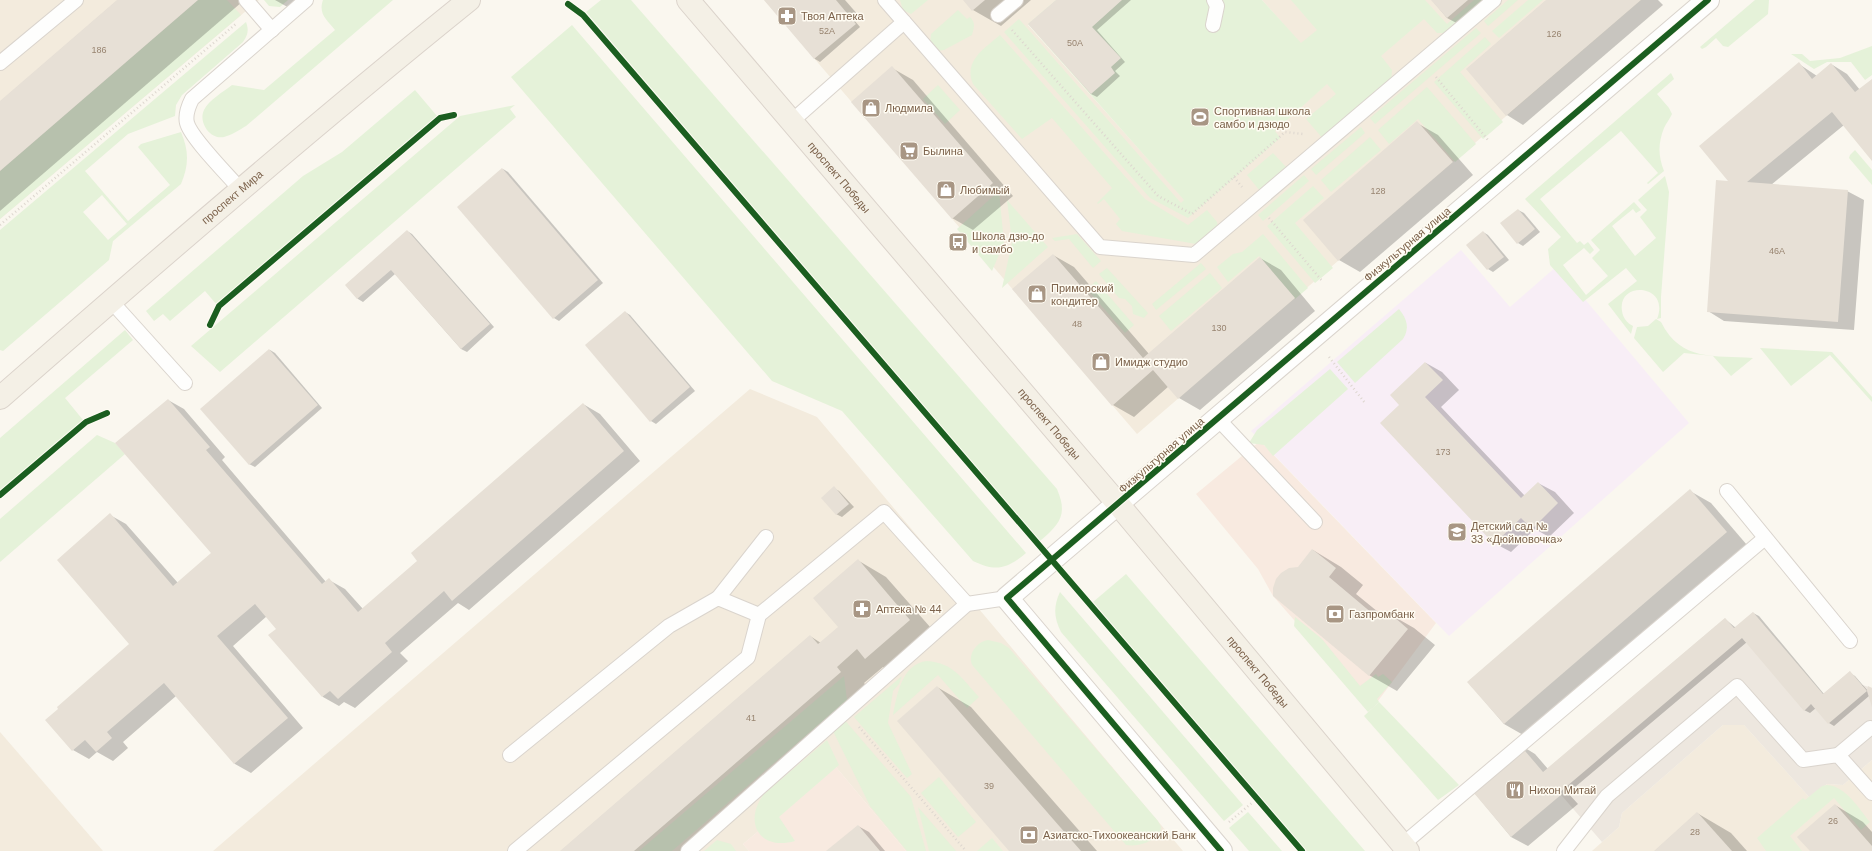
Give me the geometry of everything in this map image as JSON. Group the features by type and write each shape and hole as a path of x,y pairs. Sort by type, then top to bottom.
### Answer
{"main road":[{"name":"проспект Мира","path":"0,398 240,189 356,91 469,0"},
{"name":"проспект Победы","path":"688,0 1118,504 1405,848"}],"street":[{"name":"Физкультурная улица","path":"1007,598 1708,0"},
{"path":"1007,598 1216,845"}],"lane":[{"path":"0,63 76,0"},
{"path":"240,189 192,134 187,123 187,110 192,100 306,0"},
{"path":"885,0 1100,247 1194,255 1494,0"},
{"path":"998,15 1016,0"},
{"path":"1213,25 1217,6 1214,0"},
{"path":"250,5 272,30"},
{"path":"792,121 904,22"},
{"path":"111,301 186,383"},
{"path":"1218,419 1315,522"},
{"path":"1727,490 1850,641"},
{"path":"515,851 748,657 759,615 884,512 967,604"},
{"path":"510,755 669,626 718,598 766,537"},
{"path":"1405,848 1766,538"},
{"path":"718,598 759,615"},
{"path":"688,851 967,604 1007,598"},
{"path":"1564,851 1607,796 1737,686 1803,760 1838,755 1870,728"},
{"path":"1838,755 1872,794"}],"path":[{"path":"0,225 250,5"},
{"path":"998,15 1158,196 1192,214 1285,132 1330,139"},
{"path":"1434,75 1488,140"},
{"path":"1267,216 1323,282"},
{"path":"1328,356 1365,403"},
{"path":"845,712 966,851"},
{"path":"1216,845 1256,800"}],"shaded area":[{"path":"0,0 259,0 0,219"},
{"path":"764,0 1056,0 1028,25 1190,206 1332,79 1262,0 1641,0 1137,434"},
{"name":"Детский сад № 33 «Дюймовочка»","path":"1461,250 1510,307 1557,266 1689,423 1449,636 1251,431"},
{"path":"750,389 817,417 1183,851 906,851 836,767 743,844 749,851 213,851"},
{"path":"1260,441 1436,623 1372,709 1273,596 1258,569 1196,494"},
{"path":"1753,612 1823,694 1850,671 1853,682 1872,688 1872,760 1843,785 1827,784 1810,798 1744,725 1723,725 1622,813 1619,827 1602,842 1542,773 1725,618 1734,628"},
{"path":"1723,725 1744,725 1810,798 1827,784 1843,785 1872,760 1872,851 1592,851 1619,827 1622,813"},
{"path":"0,732 103,851 0,851"},
{"path":"836,767 906,851 749,851 743,844"}],"green space":[{"path":"198,0 227,0 241,15 0,219 0,171"},
{"path":"264,0 288,0 280,7 269,6"},
{"path":"323,0 393,0 246,126 233,134 224,137 214,136 210,133 204,125 203,115 206,106 216,96 232,85 264,90 335,30 322,13"},
{"path":"601,0 631,0 1057,489 1062,506 1062,512 1057,524 1040,541 586,12"},
{"path":"900,0 928,0 911,14 903,10"},
{"name":"Спортивная школа самбо и дзюдо","path":"1056,0 1262,0 1301,43 1317,30 1291,0 1425,0 1447,24 1474,0 1487,0 1450,33 1437,33 1424,19 1381,56 1392,70 1391,83 1324,140 1306,119 1336,94 1327,84 1275,131 1280,138 1188,218 1150,198 1004,32 1019,19 1181,203 1184,200 1028,24"},
{"path":"1508,0 1518,0 1488,26 1484,21"},
{"path":"1528,0 1543,0 1499,38 1492,31"},
{"path":"1755,0 1769,0 1768,14 1728,47 1723,46 1716,38 1706,47 1702,49 1700,47"},
{"path":"958,10 967,19 970,17 973,21 974,27 972,35 944,50 937,51 930,44 931,34"},
{"path":"246,22 248,32 243,42 182,95 176,105 175,116 128,134 85,171 128,221 170,185 138,147 141,144 181,132 186,145 187,164 181,184 113,241 109,260 3,351 0,350 0,230","holes":["102,195 127,224 108,240 83,212"]},
{"path":"572,25 1026,553 1013,563 995,568 973,561 842,411 772,381 511,77"},
{"path":"1476,28 1481,33 1375,124 1370,118"},
{"path":"1000,35 1145,199 1188,225 1207,210 1217,222 1218,226 1196,244 1122,231 1116,224 1120,219 1104,199 1098,204 1097,203 1112,188 1052,118 1022,139 973,84 971,68 973,62 982,50"},
{"path":"1485,37 1491,44 1460,72 1503,122 1483,139 1434,82"},
{"path":"1872,46 1872,75 1865,80 1851,62 1827,62 1814,69 1791,54 1802,54 1810,61 1840,58"},
{"path":"1671,73 1674,79 1657,94 1672,114 1664,128 1660,144 1660,155 1664,171 1648,184 1647,183 1658,173 1621,131 1540,199 1577,243 1580,241 1584,245 1588,242 1594,250 1590,254 1584,248 1563,265 1586,295 1608,276 1592,258 1600,250 1591,240 1634,202 1641,210 1636,213 1633,209 1612,226 1635,256 1656,238 1640,217 1647,210 1638,200 1665,176 1669,192 1661,297 1661,318 1657,319 1659,307 1657,299 1651,293 1643,290 1627,294 1623,301 1622,311 1623,316 1633,326 1631,334 1608,304 1637,281 1626,268 1583,302 1550,265 1548,249 1561,237 1525,199"},
{"path":"938,85 960,110 945,124 923,99"},
{"path":"1427,87 1476,144 1455,162 1418,119 1389,144 1378,130"},
{"path":"415,90 437,116 217,305 205,291 170,321 163,314 154,321 146,311 303,176 342,152"},
{"path":"515,105 510,109 516,117 220,372 191,346 460,116"},
{"path":"1361,127 1365,133 1316,175 1311,169"},
{"path":"1370,137 1381,150 1331,192 1321,180"},
{"path":"1855,150 1872,170 1872,185 1849,158"},
{"path":"1273,153 1287,168 1260,191 1247,175"},
{"path":"1304,175 1309,181 1263,221 1258,215"},
{"path":"1313,186 1324,198 1295,223 1333,268 1315,283 1267,226"},
{"path":"999,191 1004,243 992,271 957,229"},
{"path":"1007,200 1040,238 1011,233"},
{"path":"1077,234 1101,261 1093,268 1069,239 1055,241 1052,238"},
{"path":"1263,234 1308,288 1295,299 1259,256 1228,282 1217,267 1233,254 1242,252"},
{"path":"1013,238 1042,240 1048,247 1002,288"},
{"path":"1201,263 1206,269 1156,310 1152,304"},
{"path":"1107,268 1148,313 1144,318 1133,314 1132,306 1125,299 1119,298 1099,274"},
{"path":"1210,273 1222,288 1171,331 1159,316"},
{"path":"1096,281 1134,325 1125,333 1087,289"},
{"path":"1399,309 1407,324 1403,339 1355,383 1337,362"},
{"path":"1656,319 1661,322 1669,335 1678,344 1700,354 1710,356 1684,353 1663,372 1634,338 1637,327 1648,326"},
{"path":"125,330 133,340 65,398 83,420 0,491 0,438"},
{"path":"1760,348 1832,352 1872,397 1872,402 1830,355 1791,386"},
{"path":"1713,356 1753,358 1731,376"},
{"path":"1330,369 1348,389 1273,456 1264,445 1249,443 1257,430"},
{"path":"97,435 115,443 125,454 0,562 0,519"},
{"path":"1126,574 1365,851 1307,851 1093,602"},
{"path":"1060,592 1243,805 1224,821 1061,632 1055,612 1056,603"},
{"path":"1295,617 1322,639 1360,686 1376,674 1378,677 1383,674 1392,682 1377,699 1379,702 1368,712 1294,626"},
{"path":"988,640 1001,643 1009,648 1158,821 1161,827 1160,834 1144,843 1126,845 973,666 971,658 974,650 980,643"},
{"path":"927,661 944,665 957,673 979,697 967,708 938,675 893,715 896,698 906,674 919,663"},
{"path":"844,676 847,700 672,851 639,851"},
{"path":"902,676 899,684 893,691 888,723 912,774 907,778 854,717"},
{"path":"1379,702 1459,785 1438,800 1364,716"},
{"path":"842,717 911,797 926,851 907,851 870,806 832,729"},
{"path":"827,740 839,765 779,817 795,841 782,843 772,842 764,838 758,832 755,824 755,815 758,804 764,794"},
{"path":"939,777 976,822 958,837 921,793"},
{"path":"1827,785 1840,789 1852,799 1870,822 1861,830 1834,798 1790,836 1802,851 1766,851 1757,838 1803,798 1805,800 1822,786"},
{"path":"918,807 956,851 929,851"},
{"path":"1248,812 1282,851 1249,851 1229,828"},
{"path":"992,838 1003,851 977,851"},
{"path":"717,840 731,844 736,851 704,851"}],"building":[{"path":"117,0 198,0 0,171 0,101"},
{"path":"764,0 836,0 856,24 814,59"},
{"path":"963,0 985,0 972,11"},
{"path":"1056,0 1122,0 1092,27 1121,58 1111,67 1115,73 1091,94 1028,24"},
{"path":"1431,0 1468,0 1447,18"},
{"path":"1546,0 1641,0 1506,116 1466,69"},
{"path":"1799,62 1812,79 1831,63 1855,92 1872,79 1872,161 1832,112 1747,182 1848,190 1838,322 1707,312 1716,180 1728,181 1699,146"},
{"path":"892,66 993,183 952,219 851,102"},
{"path":"1417,121 1453,162 1338,261 1303,220"},
{"path":"502,168 598,280 553,319 457,207"},
{"path":"1518,209 1535,229 1517,244 1500,223"},
{"path":"407,230 490,324 461,349 391,270 357,299 345,285"},
{"path":"1483,231 1504,257 1487,270 1466,245"},
{"path":"1053,254 1143,358 1260,257 1295,298 1178,399 1153,370 1112,406 1012,289"},
{"path":"625,311 690,387 650,422 585,345"},
{"path":"269,349 318,405 249,465 200,409"},
{"path":"1425,362 1443,380 1425,397 1521,498 1538,482 1558,503 1532,529 1521,518 1494,544 1380,423 1399,405 1390,395"},
{"path":"168,399 210,447 206,450 322,584 329,578 358,612 417,561 411,553 583,403 624,451 452,601 444,591 385,643 392,652 338,699 330,691 322,697 268,635 276,629 255,604 217,636 288,718 234,764 164,683 107,732 112,738 96,752 85,740 72,751 45,720 58,709 57,707 129,644 57,560 110,513 173,586 211,553 115,443"},
{"path":"834,486 849,504 836,515 821,498"},
{"path":"1690,489 1727,532 1504,724 1467,682"},
{"name":"Газпромбанк","path":"1312,549 1336,568 1329,577 1379,619 1386,610 1408,629 1369,676 1273,596 1273,588 1276,579 1281,573 1289,568 1298,567"},
{"path":"858,559 910,620 865,659 857,649 837,667 841,672 634,851 560,851 810,635 818,644 838,627 813,598"},
{"path":"1753,612 1823,694 1850,671 1867,691 1828,724 1811,704 1804,711 1742,638 1560,792 1562,794 1511,837 1468,786 1520,745 1543,772 1725,618 1734,628"},
{"path":"937,686 1081,851 1009,851 897,721"},
{"path":"1868,686 1872,688 1872,707 1867,691"},
{"path":"1835,804 1872,846 1872,851 1810,851 1797,837"},
{"path":"1697,812 1732,851 1654,851"},
{"path":"858,825 880,851 826,851"}],"cycle path":[{"path":"1221,851 1007,598 1708,0"},
{"path":"568,4 583,15 1302,851"},
{"path":"210,325 219,306 440,118 454,115"},
{"path":"0,495 86,422 107,413"}],"place":[{"name":"Твоя Аптека","path":"787,16"},
{"name":"Людмила","path":"871,108"},
{"name":"Спортивная школа самбо и дзюдо","path":"1200,117"},
{"name":"Былина","path":"909,151"},
{"name":"Любимый","path":"946,190"},
{"name":"Школа дзю-до и самбо","path":"958,242"},
{"name":"Приморский кондитер","path":"1037,294"},
{"name":"Имидж студио","path":"1101,362"},
{"name":"Детский сад № 33 «Дюймовочка»","path":"1457,532"},
{"name":"Аптека № 44","path":"862,609"},
{"name":"Газпромбанк","path":"1335,614"},
{"name":"Нихон Митай","path":"1515,790"},
{"name":"Азиатско-Тихоокеанский Банк","path":"1029,835"}]}
